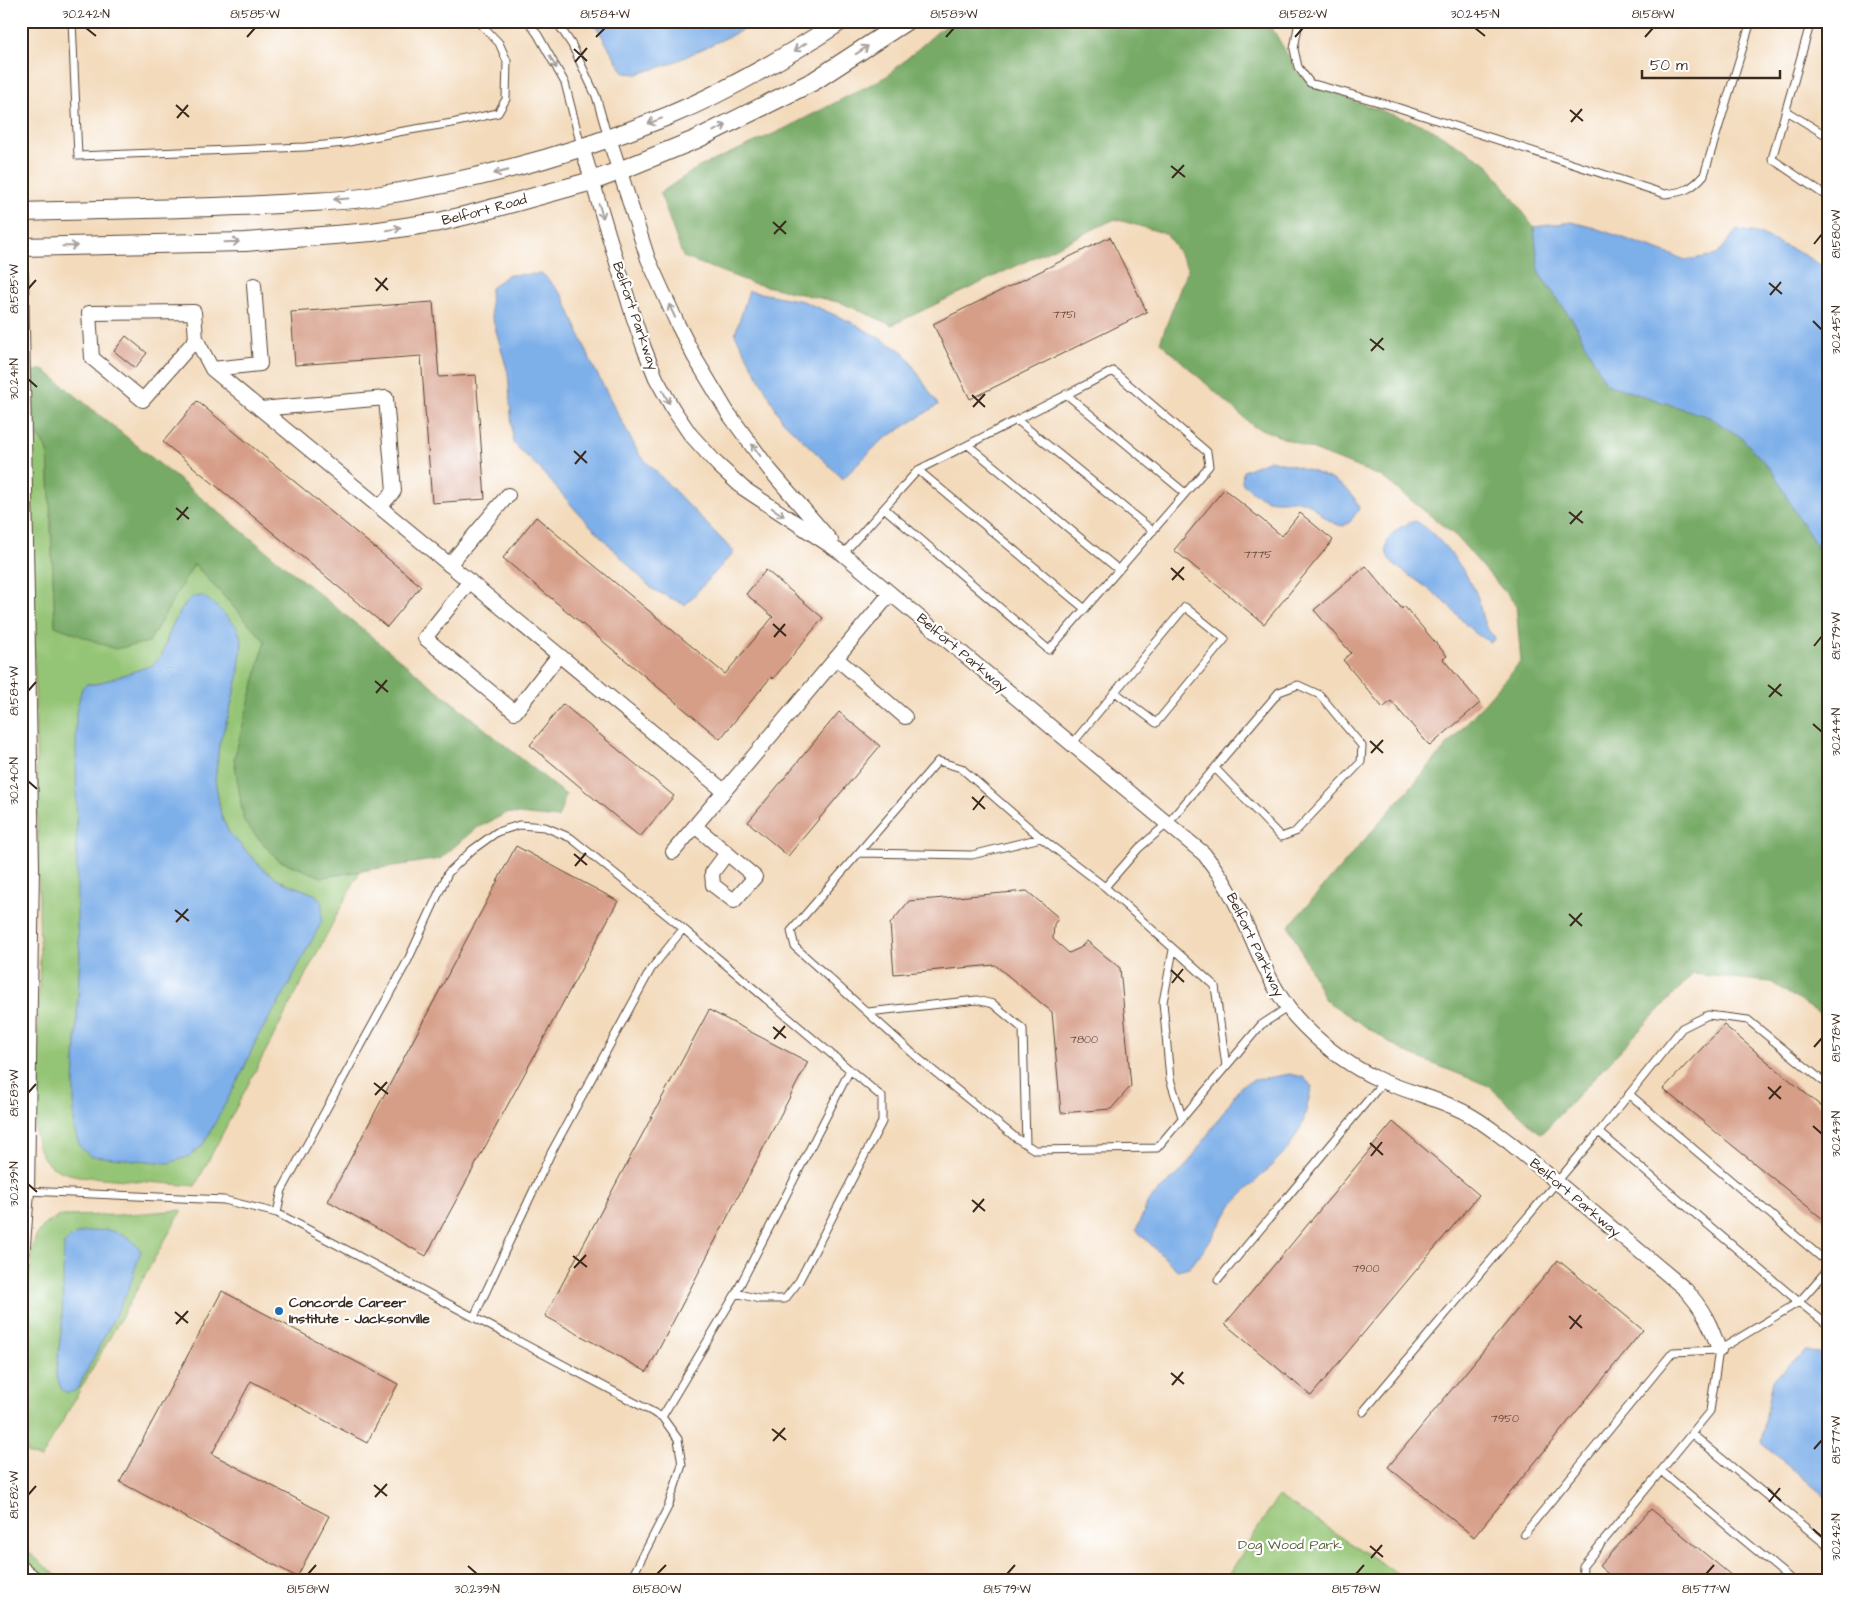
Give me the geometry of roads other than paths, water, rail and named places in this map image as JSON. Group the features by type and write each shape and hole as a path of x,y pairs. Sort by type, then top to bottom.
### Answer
{"street":[{"path":"21,212 243,207 368,197 473,179 582,147 669,116 715,94 796,50 841,21"},
{"name":"Belfort Road","path":"21,247 245,242 372,232 439,222 476,214 592,181 697,139 814,80 906,21"},
{"name":"Belfort Parkway","path":"609,138 648,259 678,325 710,385 770,469 843,554"},
{"name":"Belfort Parkway","path":"582,147 635,324 656,378 673,409 690,434 710,456 743,488 843,554 1204,854 1218,872 1233,898 1270,980 1287,1008 1303,1026 1330,1050 1384,1082 1466,1113 1486,1125 1685,1289 1700,1306 1711,1325 1719,1350"},
{"path":"21,275 32,867 27,1191 21,1272"},
{"path":"212,369 260,364 254,285"},
{"path":"196,339 143,400 92,358 89,313 194,312 196,339 212,369 724,791"},
{"path":"260,409 386,398 394,491 380,507"},
{"path":"449,565 508,495"},
{"path":"470,581 425,638 515,712 559,655"},
{"path":"673,852 890,594"},
{"path":"836,658 905,717"},
{"path":"695,826 727,853"}],"lane":[{"path":"72,21 78,156 305,147 344,143 498,113 506,99 507,61 499,43 478,21"},
{"path":"528,21 538,35 565,84 582,147"},
{"path":"556,21 572,45 596,96 609,138"},
{"path":"1299,21 1294,49 1298,67 1310,83 1392,106 1665,194 1679,193 1694,186 1704,175 1751,21"},
{"path":"1811,21 1772,159 1829,198"},
{"path":"1786,111 1829,137"},
{"path":"843,554 884,508 918,470 1113,370 1207,452 1209,466 1049,650 884,508"},
{"path":"1066,394 1185,493"},
{"path":"1017,420 1153,531"},
{"path":"968,445 1119,570"},
{"path":"918,470 1085,609"},
{"path":"1072,744 1184,607 1225,639 1156,722 1115,692"},
{"path":"1105,887 1139,848 1168,823 1279,692 1298,685 1320,695 1362,746 1361,762 1295,832 1281,837 1215,768"},
{"path":"1226,1066 1215,986 1105,887 1041,838 961,768 938,761 791,931 796,947 919,1059 1016,1138 1035,1150 1157,1148 1182,1117 1226,1066 1260,1025 1287,1008"},
{"path":"277,1213 282,1190 408,960 448,873 472,850 497,832 519,825 545,827 571,838 882,1097 882,1122 799,1281 785,1299 759,1299 736,1293"},
{"path":"860,852 972,855 1041,838"},
{"path":"474,1317 551,1153 651,969 683,930"},
{"path":"1173,950 1163,1002 1170,1079 1182,1117"},
{"path":"868,1012 977,1000 993,1004 1023,1029 1026,1144"},
{"path":"1363,1412 1599,1132 1682,1028 1708,1015 1748,1020 1829,1086"},
{"path":"662,1417 736,1293 850,1070"},
{"path":"1218,1280 1384,1082"},
{"path":"1629,1094 1829,1264"},
{"path":"1599,1132 1829,1326"},
{"path":"27,1191 224,1200 277,1213 662,1417 678,1439 682,1465 668,1507 630,1581"},
{"path":"1524,1534 1673,1352 1719,1350 1799,1302 1829,1268"},
{"path":"1582,1581 1583,1566 1710,1412 1719,1350"},
{"path":"1692,1434 1829,1547"},
{"path":"1661,1471 1793,1581"},
{"path":"21,1563 43,1581"}],"water":[{"path":"593,21 762,21 670,64 637,74 625,73"},
{"path":"1571,222 1595,228 1686,260 1717,255 1737,230 1757,233 1804,255 1829,270 1829,565 1798,517 1773,472 1741,437 1709,417 1606,384 1574,322 1539,273 1534,227"},
{"path":"543,274 563,296 593,366 639,454 734,552 685,605 652,589 580,515 540,469 513,443 508,373 491,313 490,289 507,275"},
{"path":"749,291 803,301 851,322 904,352 938,405 881,441 843,479 782,420 735,334"},
{"path":"1270,460 1308,470 1335,481 1354,498 1359,509 1350,522 1343,526 1332,523 1303,501 1271,501 1262,497 1242,483 1243,471"},
{"path":"1415,521 1433,534 1452,555 1468,578 1478,598 1484,622 1487,629 1495,637 1494,640 1490,642 1477,634 1447,604 1428,588 1394,565 1389,558 1386,551 1387,544 1394,532"},
{"path":"203,596 237,627 242,642 238,677 219,744 215,780 221,815 229,833 263,869 281,881 316,895 322,903 322,921 281,999 257,1038 242,1073 203,1145 190,1156 169,1163 90,1156 80,1147 74,1129 80,953 77,927 76,712 82,688 87,684 96,684 153,665 162,655 172,626 183,607 192,597"},
{"path":"1290,1074 1303,1077 1312,1086 1303,1123 1288,1149 1232,1205 1207,1246 1190,1267 1177,1270 1136,1230 1149,1200 1184,1169 1241,1086 1254,1080"},
{"path":"107,1230 127,1237 141,1251 129,1288 79,1386 75,1391 67,1393 61,1389 56,1373 62,1324 64,1244 79,1234 89,1231"},
{"path":"1806,1352 1826,1353 1829,1355 1829,1500 1761,1442 1773,1379"}],"place":[{"name":"Concorde Career Institute - Jacksonville","path":"279,1311"}],"park label":[{"name":"Dog Wood Park","path":"1290,1545"}]}
